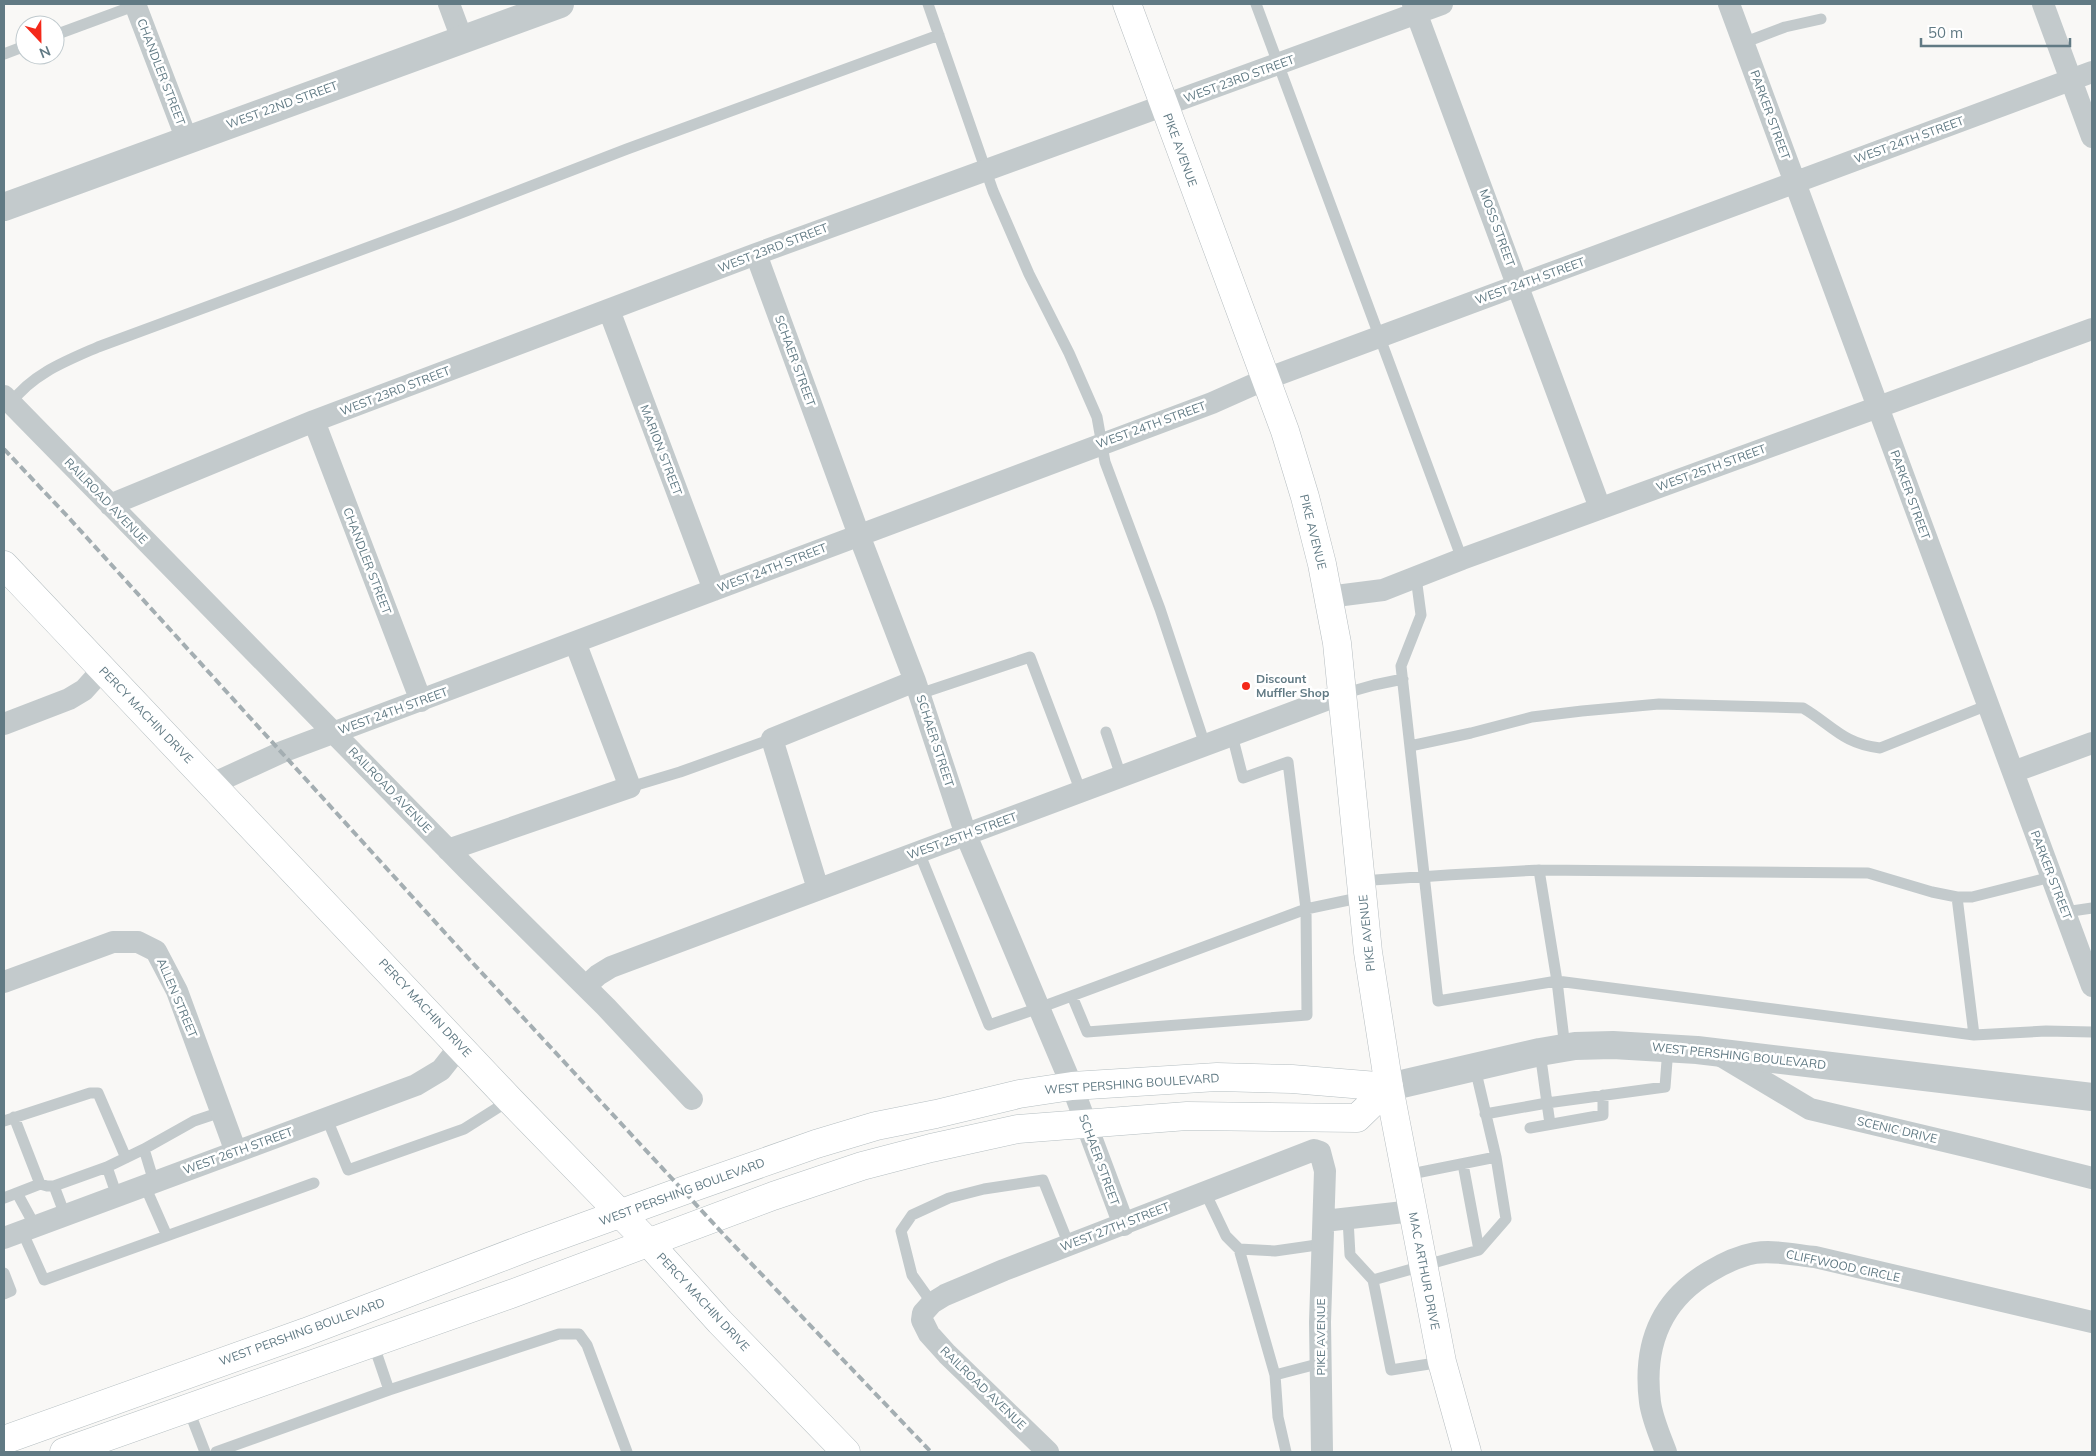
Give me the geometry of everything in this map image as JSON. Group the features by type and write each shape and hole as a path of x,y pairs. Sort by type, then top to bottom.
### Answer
{"main road":[{"name":"PIKE AVENUE","path":"1127,4 1285,431 1305,497 1322,564 1337,643 1368,952 1389,1087"},
{"name":"PERCY MACHIN DRIVE","path":"4,564 102,670 510,1100 648,1242 720,1322 846,1452"},
{"name":"WEST PERSHING BOULEVARD","path":"4,1440 296,1335 528,1247 816,1144 876,1126 1019,1094 1072,1086 1217,1077 1292,1079 1389,1087"},
{"path":"64,1452 373,1341 511,1294 773,1196 862,1166 1018,1129 1187,1116 1357,1118 1389,1087"},
{"name":"MAC ARTHUR DRIVE","path":"1389,1087 1442,1362 1467,1452"}],"street":[{"name":"CHANDLER STREET","path":"137,4 186,140"},
{"path":"449,4 462,40"},
{"name":"WEST 22ND STREET","path":"4,207 560,4"},
{"name":"WEST 23RD STREET","path":"110,505 314,421 756,254 1278,64 1415,8 1442,4"},
{"name":"PARKER STREET","path":"1729,4 2092,986"},
{"path":"2043,4 2092,137"},
{"name":"MOSS STREET","path":"1415,8 1600,508"},
{"name":"WEST 24TH STREET","path":"212,784 282,752 1212,403 1266,379 2092,72"},
{"name":"SCHAER STREET","path":"756,254 917,687 966,835 1072,1086 1124,1225"},
{"name":"MARION STREET","path":"608,310 714,590"},
{"name":"WEST 25TH STREET","path":"1328,597 1383,590 1600,508 2092,329"},
{"name":"RAILROAD AVENUE","path":"8,399 448,850 586,986 692,1099"},
{"name":"CHANDLER STREET","path":"314,421 421,700"},
{"path":"448,850 630,787 575,642"},
{"path":"4,724 69,699 84,690 102,670"},
{"path":"818,889 772,739 917,687"},
{"name":"WEST 25TH STREET","path":"586,986 611,967 1342,694"},
{"path":"2013,772 2092,743"},
{"name":"ALLEN STREET","path":"4,982 113,942 138,942 156,951 177,992 236,1152"},
{"name":"WEST PERSHING BOULEVARD","path":"1389,1087 1553,1050 1613,1044 1714,1053 2092,1097"},
{"name":"WEST 26TH STREET","path":"20,1231 416,1086 441,1070 460,1046"},
{"name":"SCENIC DRIVE","path":"1714,1053 1810,1109 1978,1148 2092,1178"},
{"name":"WEST 27TH STREET","path":"927,1311 1004,1270 1314,1150 1320,1152"},
{"name":"PIKE AVENUE","path":"1320,1152 1325,1171 1320,1322 1322,1452"},
{"path":"1324,1221 1413,1211"},
{"name":"CLIFFWOOD CIRCLE","path":"1666,1452 1650,1404 1648,1366 1652,1341 1661,1320 1671,1304 1691,1283 1721,1265 1755,1253 1783,1253 1815,1258 2092,1322"},
{"name":"RAILROAD AVENUE","path":"927,1311 929,1334 947,1354 1048,1452"}],"lane":[{"path":"65,31 137,4"},
{"path":"928,4 986,169 1029,274 1069,353 1097,417 1105,462 1160,609 1205,745"},
{"path":"1256,4 1462,559"},
{"path":"1743,43 1785,27 1821,20"},
{"path":"8,399 44,373 64,362 98,348 627,149 939,35"},
{"path":"1416,577 1421,615 1401,666 1438,1001 1558,981 1974,1035 2046,1031 2092,1032"},
{"path":"917,687 1030,657 1081,792"},
{"path":"1342,694 1403,679"},
{"path":"1410,746 1532,717 1659,704 1803,708 1818,717 1845,739 1866,747 1880,748 1988,705"},
{"path":"1106,732 1121,776"},
{"path":"1072,996 1086,1032 1307,1015 1306,909 1288,762 1243,778 1232,735"},
{"path":"630,787 680,772 772,739"},
{"path":"919,852 989,1025 1362,889 1425,877 1539,870 1868,873 1932,892 1957,897 1972,897 2052,877"},
{"path":"1539,870 1558,981 1547,1103 1550,1124"},
{"path":"1957,897 1974,1035"},
{"path":"2065,912 2092,908"},
{"path":"1485,1114 1665,1086 1668,1048"},
{"path":"1373,1280 1479,1250 1506,1219 1496,1157 1495,1135 1485,1114 1475,1068"},
{"path":"40,1184 9,1119 90,1093 98,1093 126,1158"},
{"path":"1530,1128 1603,1115 1603,1095"},
{"path":"327,1119 348,1170 464,1129 510,1100"},
{"path":"4,1198 40,1184 54,1186 107,1167 194,1121 221,1112"},
{"path":"144,1149 150,1184 167,1236"},
{"path":"1406,1175 1496,1157"},
{"path":"1463,1164 1479,1250"},
{"path":"107,1167 117,1196"},
{"path":"927,1311 912,1275 901,1231 912,1215 949,1198 984,1189 1043,1180 1069,1245"},
{"path":"17,1193 20,1231 44,1280 314,1183"},
{"path":"54,1186 66,1215"},
{"path":"1205,1192 1226,1236 1239,1249 1275,1375 1278,1417 1286,1452"},
{"path":"1348,1218 1350,1255 1373,1280 1391,1370 1442,1362"},
{"path":"1239,1249 1275,1251 1324,1244"},
{"path":"4,1273 11,1291 4,1294"},
{"path":"216,1452 389,1390 559,1334 579,1334 587,1345 627,1452"},
{"path":"373,1341 389,1390"},
{"path":"1275,1375 1321,1362"},
{"path":"188,1408 204,1452"}],"railway":[{"path":"4,449 69,518 457,946 726,1237 931,1452"}],"place":[{"name":"Discount Muffler Shop","path":"1246,686"}]}
